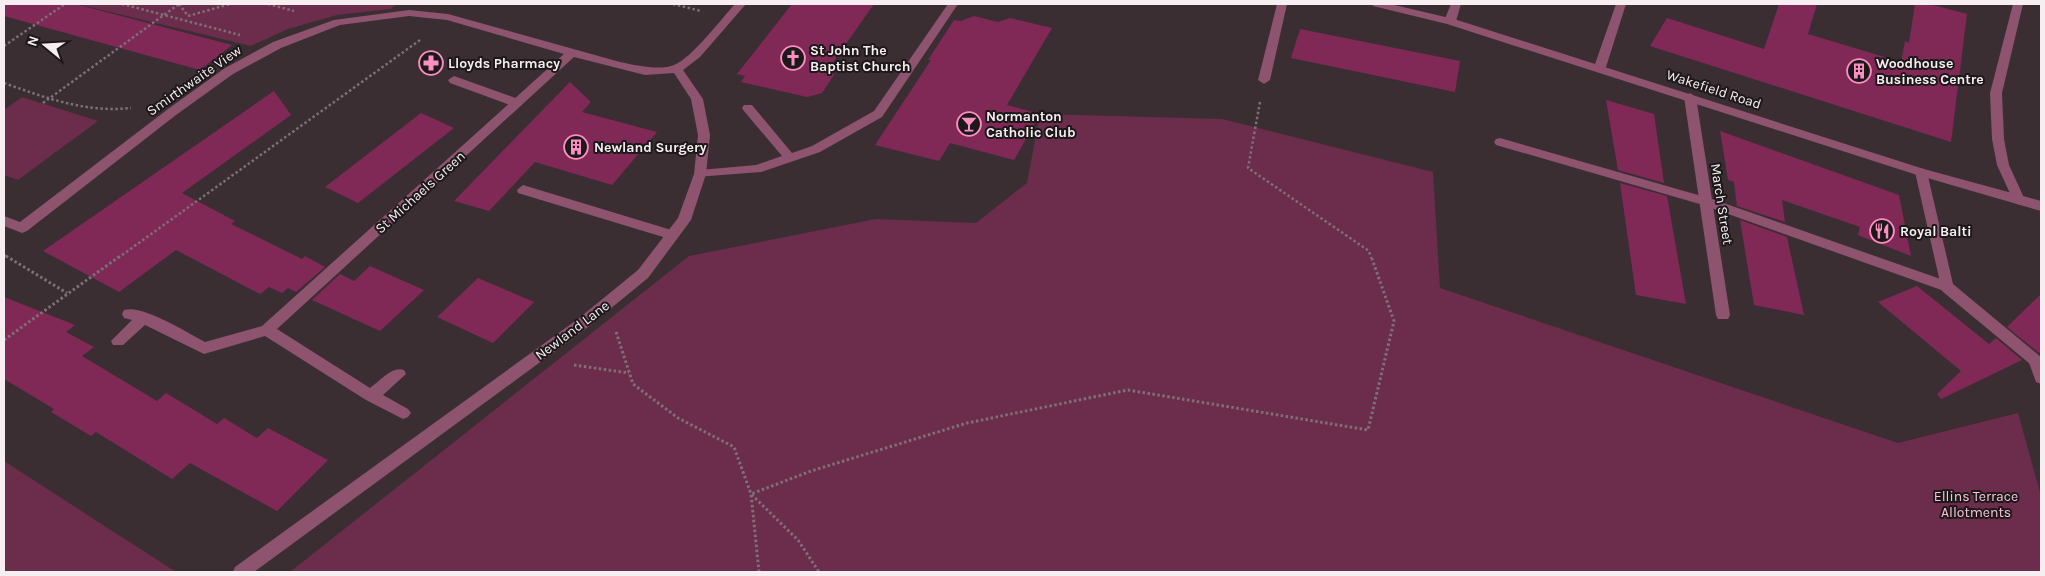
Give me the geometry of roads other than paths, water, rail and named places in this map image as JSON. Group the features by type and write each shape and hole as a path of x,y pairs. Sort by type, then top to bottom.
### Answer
{"street":[{"path":"409,13 420,4"},
{"path":"677,69 696,54 741,4"},
{"path":"700,174 757,169 790,158 816,149 878,114 953,4"},
{"path":"1264,80 1282,4"},
{"name":"Wakefield Road","path":"1377,4 1450,21 1921,172 2041,206"},
{"path":"1450,21 1456,4"},
{"path":"1600,68 1621,4"},
{"path":"2018,4 1996,93 1998,139 2003,165 2019,200"},
{"name":"Smirthwaite View","path":"4,221 22,228 178,108 230,71 276,44 338,22 409,13 451,18 620,66 645,71 677,69"},
{"name":"St Michaels Green","path":"129,314 144,318 204,348 267,330 572,53"},
{"name":"Newland Lane","path":"241,572 602,307 643,274 684,220 700,174 704,135 697,98 677,69"},
{"path":"454,80 516,103"},
{"name":"March Street","path":"1690,97 1723,315"},
{"path":"748,108 790,158"},
{"path":"1500,142 1706,202 1947,287 2038,362 2041,378"},
{"path":"1921,172 1947,287"},
{"path":"523,190 673,235"},
{"path":"118,341 144,318"},
{"path":"267,330 370,396 403,413"},
{"path":"370,396 399,374"}],"place":[{"name":"St John The Baptist Church","path":"793,58"},
{"name":"Lloyds Pharmacy","path":"431,63"},
{"name":"Woodhouse Business Centre","path":"1859,71"},
{"name":"Normanton Catholic Club","path":"969,124"},
{"name":"Newland Surgery","path":"576,147"},
{"name":"Royal Balti","path":"1882,231"}],"park label":[{"name":"Ellins Terrace Allotments","path":"1976,504"}]}
